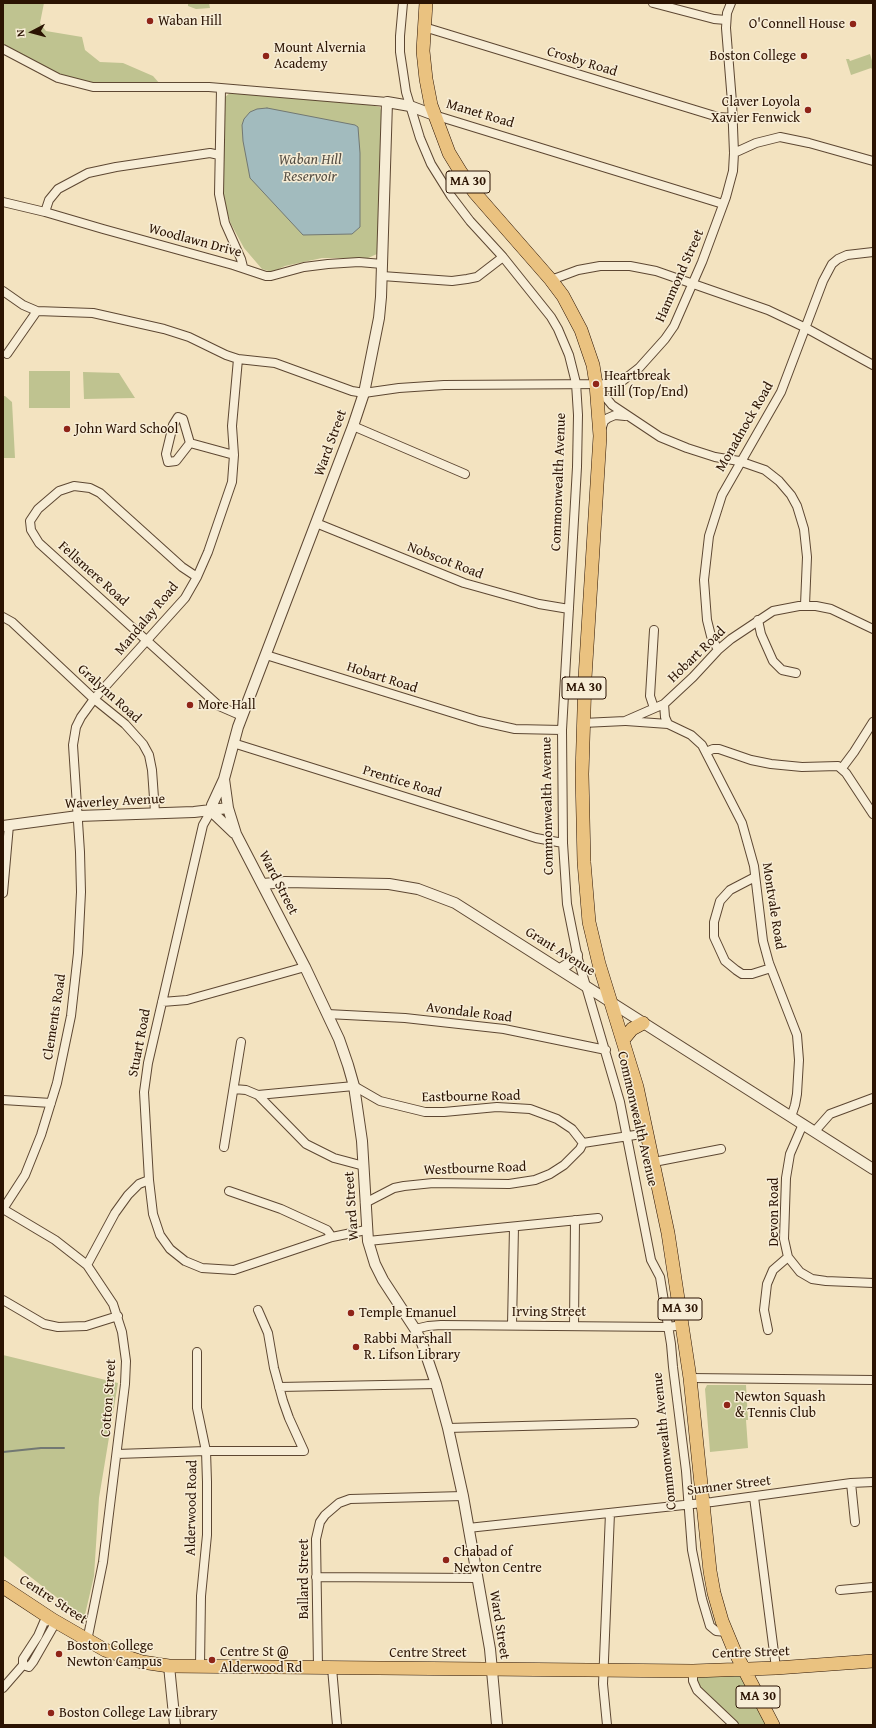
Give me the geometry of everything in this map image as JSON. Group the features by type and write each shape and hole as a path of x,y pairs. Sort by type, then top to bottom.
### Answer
{"main road":[{"name":"Commonwealth Avenue","path":"426,3 424,27 424,67 434,115 449,153 460,171 483,202 551,280 563,296 581,330 592,362 596,384 599,449 583,723 583,823 588,908 595,948 624,1040 648,1133 675,1274 690,1378 710,1576 717,1607 726,1632 772,1725"},
{"path":"624,1040 632,1029 643,1023"},
{"name":"Centre Street","path":"3,1587 88,1641 123,1657 142,1662 169,1666 693,1671 744,1670 873,1661"}],"street":[{"name":"Commonwealth Avenue","path":"403,3 400,52 410,106 426,152 441,181 470,221 503,257 543,306 558,329 569,355 576,383 578,415 578,467 562,730 563,843 568,904 577,956 606,1050 620,1102 651,1260 660,1277 668,1327 689,1504 692,1550 704,1608 708,1621 713,1629 716,1631 726,1632"},
{"path":"653,3 714,19 726,20"},
{"name":"Hammond Street","path":"364,393 399,388 444,385 596,384 621,382 639,368 665,339 674,326 694,283 726,197 733,171 733,118 726,20 731,3"},
{"name":"Crosby Road","path":"424,27 711,115 733,118"},
{"name":"Manet Road","path":"3,49 58,78 93,87 115,89 205,87 387,102 410,106 434,115 723,204"},
{"path":"221,89 218,185 220,204 225,223 237,248 243,267"},
{"name":"Ward Street","path":"236,834 211,811 216,795 224,778 242,716 353,426 364,393 379,318 382,276 387,102"},
{"path":"734,153 756,143 780,137 810,143 873,160"},
{"path":"45,212 49,200 58,189 88,173 123,166 210,153 219,155"},
{"name":"Woodlawn Drive","path":"3,202 45,212 243,267 270,276 328,264 359,262 382,264"},
{"name":"Monadnock Road","path":"718,650 708,627 704,580 707,549 712,523 722,494 781,392 823,281 832,264 838,259 847,256 873,252"},
{"path":"382,276 452,281 467,279 477,277 503,257"},
{"path":"551,280 563,274 600,266 630,266 656,271 768,310 806,328 873,365"},
{"path":"3,291 23,305 37,311 93,313 164,329 189,337 226,355 238,359 275,363 352,391 364,393"},
{"path":"7,354 37,311"},
{"name":"Mandalay Road","path":"78,816 73,745 76,727 81,717 94,699 185,598 197,577 208,552 231,489 234,455 232,426 238,359"},
{"path":"596,384 607,401 629,418 660,436 687,448 715,457 740,461 765,470 772,475 788,492 797,506 801,517 806,541 805,605"},
{"path":"599,449 602,426 605,420 615,415 629,418"},
{"path":"178,417 183,419 190,444 176,461 168,462 166,454 173,425 178,417"},
{"path":"353,426 465,474"},
{"path":"190,444 234,455"},
{"name":"Fellsmere Road","path":"197,577 182,567 100,493 90,488 74,486 59,490 46,501 31,518 31,530 39,543 219,706 242,716"},
{"name":"Nobscot Road","path":"316,523 464,583 539,604 569,609"},
{"name":"Hobart Road","path":"583,723 625,721 664,704 718,650 758,620 773,611 805,605 816,606 831,609 873,629"},
{"name":"Gralynn Road","path":"3,617 12,622 94,699 125,724 146,750 152,770 155,812"},
{"path":"758,620 761,634 773,661 785,672 796,673"},
{"path":"654,630 650,696 654,708"},
{"name":"Hobart Road","path":"266,655 479,721 515,729 562,730"},
{"path":"664,704 664,714 668,724"},
{"name":"Montvale Road","path":"625,721 668,724 694,737 706,752 742,823 756,877 763,941 771,968 798,1035 799,1060 797,1094 791,1116"},
{"path":"842,768 873,722"},
{"name":"Prentice Road","path":"233,743 536,838 563,843"},
{"path":"706,752 713,749 719,749 751,760 771,764 802,767 833,766 842,768 873,814"},
{"name":"Ward Street","path":"224,778 228,808 236,834 305,967 339,1040 354,1086 364,1166 366,1230 368,1242 375,1264 383,1280 415,1329 427,1357 448,1428 463,1496 490,1649 497,1725"},
{"name":"Waverley Avenue","path":"6,825 78,816 211,811 228,808"},
{"name":"Stuart Road","path":"211,811 203,825 148,1063 144,1092 149,1180 153,1214 160,1235 170,1249 185,1261 202,1268 234,1270 332,1237 366,1230"},
{"name":"Clements Road","path":"3,1209 14,1194 35,1153 51,1103 62,1060 70,1016 78,953 81,879 78,816"},
{"path":"3,893 6,825"},
{"path":"756,877 730,890 720,901 713,924 714,937 725,962 742,974 752,974 771,968"},
{"name":"Grant Avenue","path":"263,884 285,882 372,884 418,889 455,903 873,1169"},
{"path":"560,969 577,956"},
{"path":"162,1002 187,1000 305,967"},
{"name":"Avondale Road","path":"327,1014 405,1018 504,1029 606,1050"},
{"path":"224,1147 241,1042"},
{"path":"258,1095 354,1086"},
{"name":"Eastbourne Road","path":"354,1086 380,1101 425,1112 444,1112 502,1107 537,1111 565,1124 577,1134 583,1143"},
{"path":"234,1089 246,1090 258,1095 306,1144 334,1158 364,1166"},
{"path":"815,1131 830,1114 873,1098"},
{"path":"3,1100 51,1103"},
{"name":"Devon Road","path":"803,1124 790,1154 786,1178 784,1239 788,1257 800,1272 812,1279 873,1283"},
{"path":"583,1143 648,1133"},
{"name":"Westbourne Road","path":"365,1203 390,1190 404,1186 433,1184 509,1184 535,1180 550,1174 564,1165 580,1149 583,1143"},
{"path":"654,1162 721,1149"},
{"path":"87,1265 115,1213 128,1195 139,1184 149,1180"},
{"path":"229,1191 281,1209 309,1221 327,1230 332,1237"},
{"name":"Cotton Street","path":"3,1209 55,1240 87,1265 113,1304 118,1316 126,1360 125,1384 103,1562 88,1641"},
{"path":"368,1242 598,1218"},
{"path":"574,1325 575,1220"},
{"path":"512,1325 514,1227"},
{"path":"768,1330 764,1310 767,1284 773,1270 788,1257"},
{"path":"660,1277 675,1274"},
{"path":"3,1300 44,1324 58,1327 86,1326 118,1316"},
{"path":"117,1454 206,1451 304,1451 288,1418 279,1387 268,1333 258,1310"},
{"name":"Irving Street","path":"415,1329 431,1325 574,1325 668,1327 683,1325"},
{"name":"Alderwood Road","path":"197,1352 197,1408 206,1451 208,1482 207,1535 201,1596 200,1666"},
{"path":"690,1378 873,1380"},
{"path":"279,1387 436,1384"},
{"path":"448,1428 634,1423"},
{"name":"Sumner Street","path":"468,1528 610,1514 754,1497 851,1483 873,1482"},
{"path":"851,1483 855,1522"},
{"name":"Ballard Street","path":"318,1668 316,1577 318,1531 323,1518 339,1503 350,1499 463,1496"},
{"path":"754,1497 776,1668"},
{"path":"607,1725 603,1684 610,1514"},
{"path":"316,1577 477,1578"},
{"path":"840,1590 873,1587"},
{"path":"3,1688 23,1665 23,1660 38,1636 44,1622 54,1620"},
{"path":"169,1666 175,1725"},
{"path":"332,1668 337,1725"},
{"path":"693,1671 693,1681 697,1690 734,1725"}],"green space":[{"path":"3,3 44,3 40,23 46,31 82,37 85,50 100,62 123,63 153,76 160,84 101,86 53,75 3,46"},
{"path":"188,3 209,3 210,8 196,9 188,6"},
{"path":"870,54 873,70 871,68 851,75 846,59 849,59 850,61"},
{"path":"230,93 358,103 380,107 382,114 377,254 368,258 322,258 285,266 272,272 262,269 244,248 231,224 223,201 225,97"},
{"path":"29,371 70,371 70,408 29,408"},
{"path":"83,372 119,373 135,398 84,399"},
{"path":"3,396 12,402 15,458 3,458"},
{"path":"3,1355 118,1383 99,1498 94,1576 84,1619 4,1556 3,1557"},
{"name":"Newton Squash & Tennis Club","path":"707,1385 746,1385 748,1448 710,1452 705,1389"},
{"path":"744,1670 773,1725 734,1725 701,1694 693,1676"}],"water":[{"name":"Waban Hill Reservoir","path":"267,108 355,125 358,127 360,153 360,227 352,234 303,235 250,178 243,141 242,125 244,119 250,112 257,109"}],"waterway":[{"path":"3,1452 41,1448 64,1448"}],"place":[{"name":"Waban Hill","path":"150,21"},
{"name":"O'Connell House","path":"853,24"},
{"name":"Mount Alvernia Academy","path":"266,56"},
{"name":"Boston College","path":"804,56"},
{"name":"Claver Loyola Xavier Fenwick","path":"808,110"},
{"name":"Heartbreak Hill (Top/End)","path":"596,384"},
{"name":"John Ward School","path":"67,429"},
{"name":"More Hall","path":"190,705"},
{"name":"Temple Emanuel","path":"351,1313"},
{"name":"Rabbi Marshall R. Lifson Library","path":"356,1347"},
{"name":"Newton Squash & Tennis Club","path":"727,1405"},
{"name":"Chabad of Newton Centre","path":"446,1560"},
{"name":"Boston College Newton Campus","path":"59,1654"},
{"name":"Centre St @ Alderwood Rd","path":"212,1660"},
{"name":"Boston College Law Library","path":"51,1713"}]}
